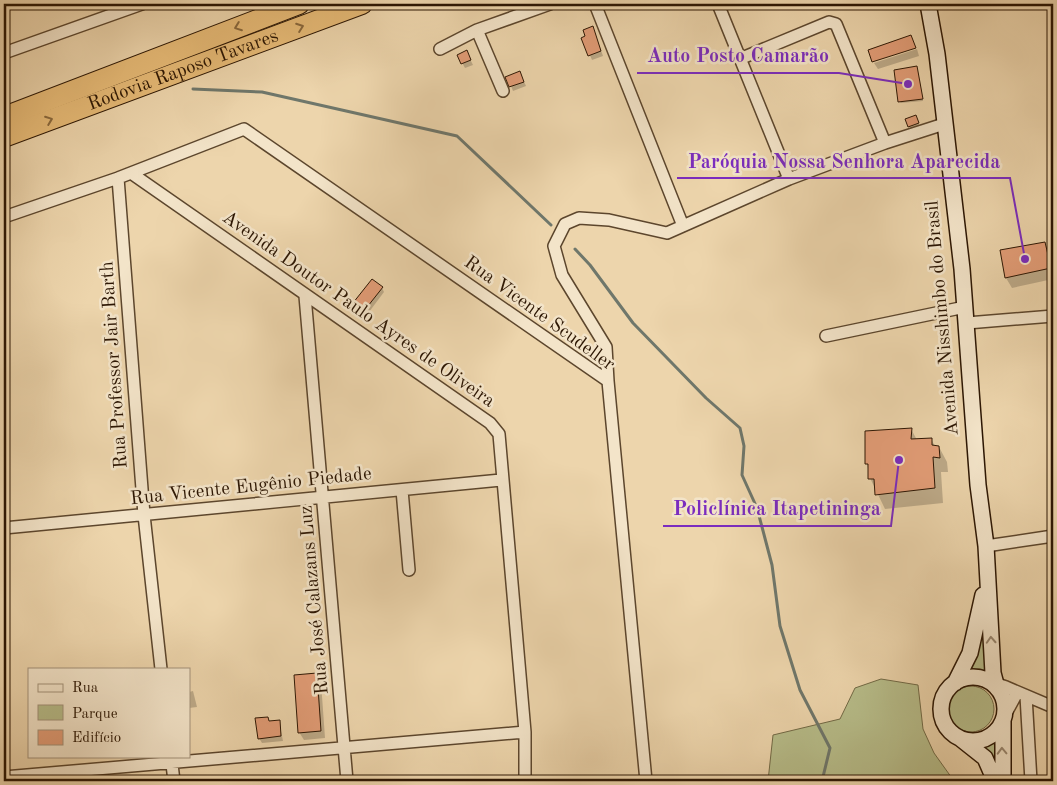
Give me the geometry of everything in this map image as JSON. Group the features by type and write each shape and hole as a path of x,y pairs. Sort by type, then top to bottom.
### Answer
{"highway":[{"name":"Rodovia Raposo Tavares","path":"4,117 300,4"},
{"name":"Rodovia Raposo Tavares","path":"4,137 362,4"}],"main road":[{"name":"Avenida Nisshimbo do Brasil","path":"928,4 936,54 967,323 978,485 986,546 993,673 1004,701 1003,781"},
{"name":"Avenida Nisshimbo do Brasil","path":"987,568 976,631 970,653 955,683 947,691 942,701 942,712 944,722 951,732 984,758 995,781"},
{"path":"955,683 974,677 985,679 998,689"},
{"path":"960,738 971,741 990,736 1004,719"}],"street":[{"path":"4,53 142,4"},
{"path":"440,49 477,30 550,4"},
{"path":"595,4 683,226"},
{"path":"718,4 742,58 789,180"},
{"path":"742,58 829,22 836,24 884,143"},
{"path":"477,30 503,91"},
{"path":"608,380 606,348 562,275 554,246 565,224 579,218 609,220 667,233 789,180 884,143 944,124"},
{"name":"Rua Vicente Scudeller","path":"131,173 244,130 608,380 646,781"},
{"path":"4,217 131,173"},
{"name":"Avenida Doutor Paulo Ayres de Oliveira","path":"131,173 305,296 490,423 499,434 525,732 525,781"},
{"name":"Rua Professor Jair Barth","path":"118,178 144,515 161,668"},
{"name":"Rua José Calazans Luz","path":"305,296 324,497 347,781"},
{"path":"826,336 965,307"},
{"path":"967,323 1053,316"},
{"name":"Rua Vicente Eugênio Piedade","path":"4,528 502,480"},
{"path":"402,490 409,570"},
{"path":"986,546 1053,536"},
{"path":"998,689 1000,686 1053,707"},
{"path":"1004,719 1022,694"},
{"path":"1022,694 1031,781"},
{"path":"4,777 172,760 345,748 525,732"},
{"path":"172,760 174,781"}],"green space":[{"path":"985,601 986,673 980,669 970,669"},
{"path":"881,679 918,685 923,729 934,753 954,781 768,781 773,735 840,719 855,688"},
{"path":"967,686 975,686 984,690 990,696 994,709 990,722 984,728 975,732 967,732 958,728 952,722 948,713 948,705 952,696 958,690"},
{"path":"994,738 996,770 975,744 984,743"}],"building":[{"path":"593,26 601,51 588,56 581,38 585,36 583,30"},
{"path":"911,35 916,48 872,62 868,50"},
{"path":"467,50 471,60 461,64 457,55"},
{"path":"917,66 923,99 898,102 894,70"},
{"path":"520,71 524,82 509,87 505,77"},
{"path":"916,115 919,123 908,127 905,119"},
{"path":"1045,242 1051,268 1005,278 1000,250"},
{"path":"372,279 383,287 360,316 349,308"},
{"path":"912,428 911,439 932,438 932,445 939,446 940,458 933,457 935,488 875,495 874,479 868,479 868,464 865,464 865,431"},
{"path":"317,673 321,731 298,733 294,675"},
{"path":"268,717 269,721 280,720 281,736 258,739 255,718"}],"waterway":[{"path":"193,89 262,92 457,136 551,225"},
{"path":"575,249 590,265 633,323 706,398 740,428 744,446 742,475 757,508 772,565 780,626 800,690 830,748 822,781"}],"place":[{"name":"Auto Posto Camarão","path":"908,84"},
{"name":"Paróquia Nossa Senhora Aparecida","path":"1025,259"},
{"name":"Policlínica Itapetininga","path":"899,460"}]}
